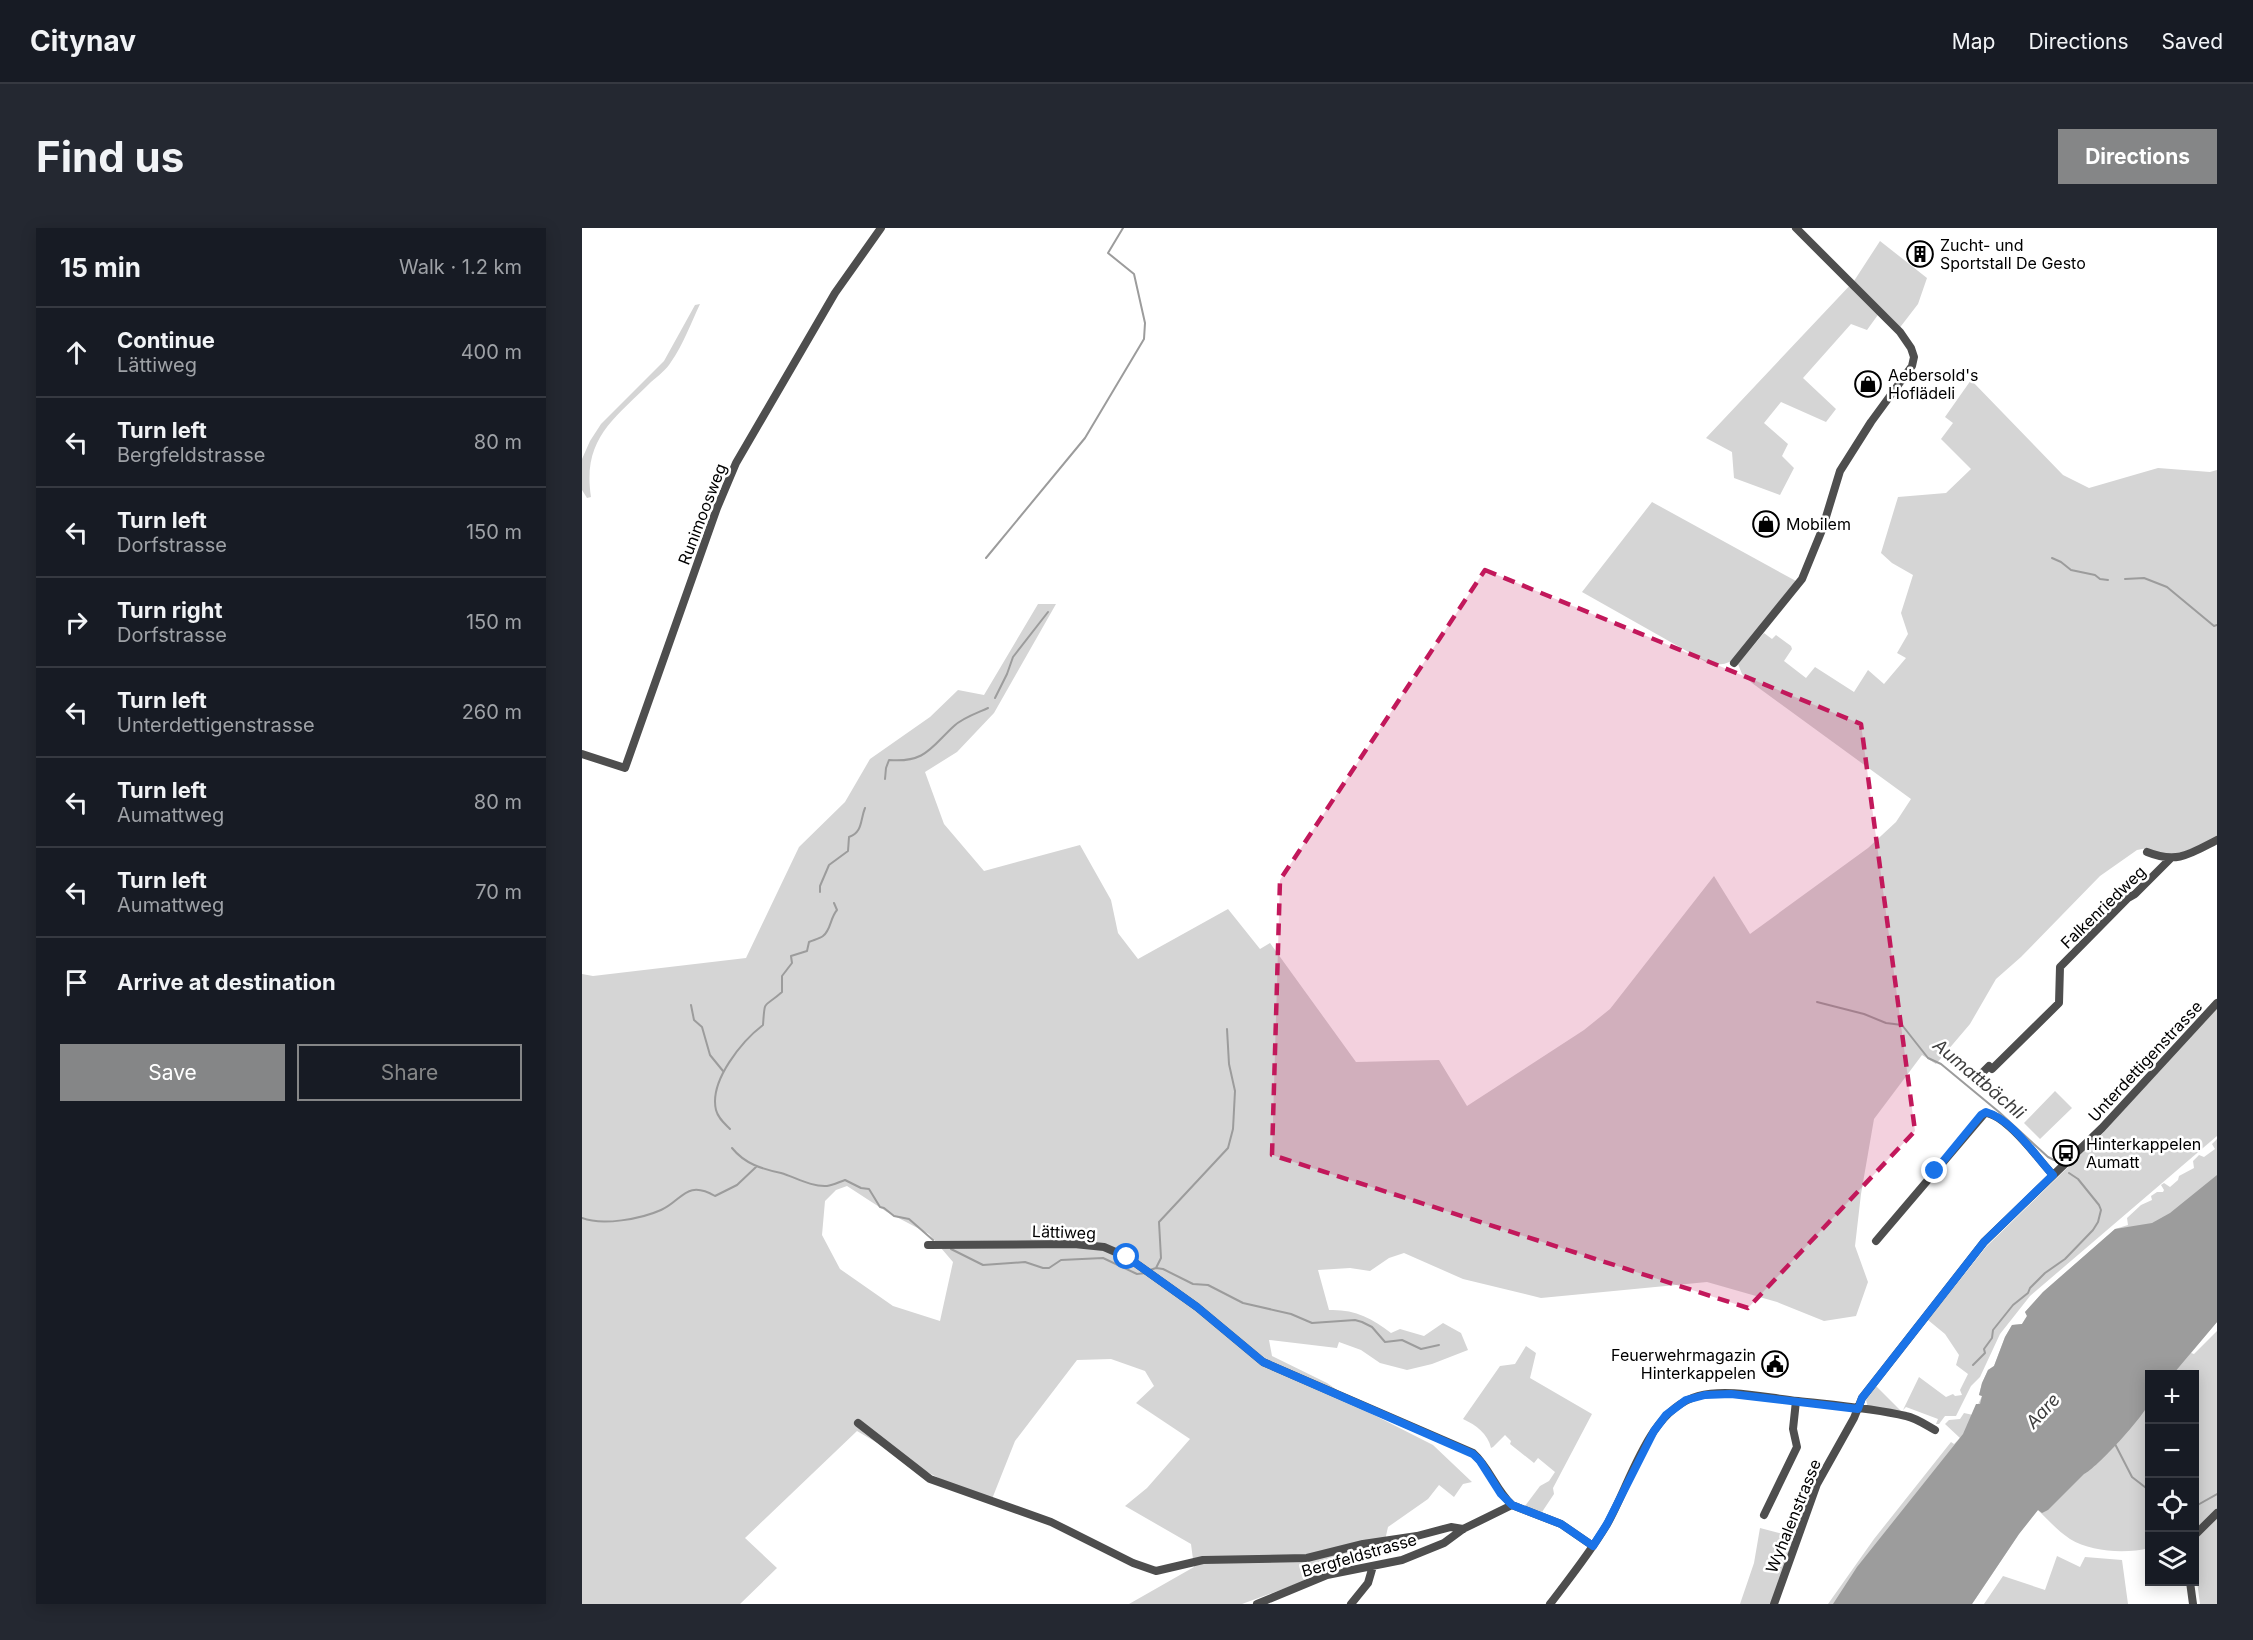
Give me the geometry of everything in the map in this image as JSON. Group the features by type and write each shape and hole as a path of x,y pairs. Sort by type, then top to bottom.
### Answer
{"street":[{"name":"Runimoosweg","path":"582,754 626,768 717,508 736,463 835,293 881,228"},
{"path":"1734,663 1802,579 1822,530 1840,471 1865,430 1909,372 1914,357 1900,332 1796,228"},
{"name":"Falkenriedweg","path":"1976,1079 1989,1066 1992,1069 2059,1004 2060,967 2128,898 2135,894 2170,859 2188,854 2217,840"},
{"name":"Falkenriedweg","path":"2147,852 2170,859"},
{"name":"Unterdettigenstrasse","path":"1858,1409 1862,1398 1973,1255 2102,1128 2217,1004"},
{"path":"1876,1241 1981,1115 1986,1112 1996,1117 2019,1136 2053,1175"},
{"name":"Lättiweg","path":"928,1245 1089,1245 1115,1251 1197,1307 1263,1362 1473,1454 1501,1494 1512,1505"},
{"path":"1550,1604 1607,1524 1654,1431 1666,1415 1678,1405 1697,1396 1715,1394 1796,1401 1908,1416 1935,1430"},
{"path":"1764,1515 1797,1447 1793,1429 1796,1401"},
{"name":"Wyhalenstrasse","path":"1774,1604 1817,1484 1858,1409"},
{"path":"858,1423 930,1479 1051,1522 1149,1569 1162,1570 1203,1560 1307,1558 1363,1544 1417,1536 1451,1527 1463,1529"},
{"path":"1512,1505 1561,1524 1593,1546"},
{"name":"Bergfeldstrasse","path":"1257,1604 1327,1575 1402,1560 1444,1543 1463,1529 1512,1505"},
{"path":"2198,1532 2217,1513"},
{"path":"1351,1604 1364,1590 1373,1566"},
{"path":"2191,1586 2193,1604"}],"highlighted area":[{"path":"1485,570 1861,724 1915,1131 1748,1308 1272,1155 1280,880"}],"shaded area":[{"path":"1880,241 1927,278 1918,304 1898,330 1880,312 1867,330 1851,324 1803,378 1836,409 1826,422 1781,402 1764,423 1788,444 1782,456 1794,468 1780,495 1734,478 1732,452 1706,438 1854,281"},
{"path":"700,304 669,365 613,419 596,445 589,477 591,497 587,498 582,490 582,459 590,441 601,424 664,361 695,305"},
{"path":"1971,380 2063,475 2089,488 2158,468 2210,472 2217,470 2217,838 2182,852 2164,854 2147,848 2137,850 2100,876 2021,957 1996,979 1970,1024 1936,1064 1922,1055 1874,1119 1855,1246 1868,1282 1856,1316 1824,1321 1777,1302 1707,1282 1541,1298 1463,1279 1404,1253 1389,1258 1370,1271 1350,1268 1318,1270 1329,1310 1347,1311 1362,1316 1391,1333 1400,1329 1424,1336 1443,1323 1461,1333 1468,1350 1432,1364 1407,1370 1380,1363 1361,1350 1339,1342 1337,1348 1269,1340 1272,1356 1327,1383 1370,1413 1433,1445 1472,1482 1463,1484 1454,1497 1439,1485 1428,1499 1388,1527 1383,1549 1358,1554 1357,1562 1242,1604 1129,1604 1194,1567 1191,1544 1125,1506 1147,1488 1190,1439 1136,1403 1154,1386 1145,1371 1111,1359 1077,1360 1015,1441 990,1504 925,1471 857,1431 745,1538 777,1568 740,1604 582,1604 582,974 593,976 746,958 799,847 845,802 870,759 930,717 958,690 984,695 1038,604 1056,604 994,713 957,752 925,772 944,824 984,871 1080,845 1111,900 1118,933 1138,959 1228,909 1260,949 1270,943 1356,1062 1439,1060 1467,1106 1584,1030 1610,1009 1714,876 1750,934 1868,848 1896,822 1911,799 1752,683 1742,674 1738,664 1764,633 1772,639 1776,635 1792,649 1784,661 1806,678 1815,667 1854,692 1868,670 1884,684 1906,658 1897,653 1908,634 1901,613 1913,575 1892,563 1881,553 1898,497 1946,493 1971,469 1941,439 1953,423 1945,417","holes":["847,1186 887,1212 929,1234 953,1262 940,1321 893,1306 840,1269 822,1235 825,1201 836,1190"]},
{"path":"1652,502 1796,581 1735,659 1727,663 1706,662 1582,592"},
{"path":"2217,1009 2217,1136 2030,1296 2000,1334 1980,1377 1971,1386 1956,1416 1945,1416 1939,1424 1936,1424 1938,1419 1906,1407 1903,1410 1919,1377 1946,1397 1953,1394 1962,1395 1960,1390 1968,1374 1956,1365 1959,1355 1945,1334 1928,1320 1986,1247 2103,1133"},
{"path":"2055,1091 2072,1108 2040,1139 2024,1123"},
{"path":"2217,1139 2217,1322 2191,1353 2194,1354 2217,1331 2217,1604 2200,1604 2198,1586 2199,1370 2145,1370 2145,1549 2119,1551 2088,1547 2070,1539 2038,1510 1972,1604 1828,1604 1874,1539 1951,1442 1954,1444 1960,1438 1945,1424 1949,1420 1960,1419 1964,1413 1973,1415 1982,1396 1979,1395 1982,1383 1988,1370 1994,1366 2012,1325 2022,1324 2027,1316 2025,1312 2043,1292 2115,1229 2128,1225 2127,1218 2141,1205 2152,1200 2151,1196 2157,1192 2163,1192 2161,1185 2164,1183 2170,1187 2179,1176 2194,1168 2193,1161 2199,1155 2204,1157 2215,1149 2212,1144"},
{"path":"1526,1346 1536,1353 1530,1378 1592,1414 1553,1488 1554,1494 1542,1512 1525,1506 1540,1486 1549,1481 1555,1472 1538,1458 1534,1463 1510,1444 1511,1441 1505,1435 1491,1448 1481,1430 1463,1419 1500,1366 1515,1364"},
{"path":"1876,1386 1901,1411 1900,1413 1868,1407 1866,1400"},
{"path":"1760,1528 1795,1537 1772,1604 1740,1604 1754,1563"},
{"path":"2057,1556 2080,1567 2085,1557 2122,1560 2128,1604 1984,1604 2003,1576 2045,1590"}],"water":[{"name":"Aare","path":"2217,1175 2217,1322 2177,1370 2145,1370 2145,1410 2120,1441 2048,1510 2042,1513 2038,1510 1972,1604 1833,1604 1857,1567 1963,1434 1976,1404 1980,1404 1982,1396 1979,1395 1982,1383 1988,1370 1994,1366 2012,1325 2022,1324 2027,1316 2025,1312 2043,1292 2115,1229 2152,1223 2170,1213"}],"waterway":[{"path":"986,558 1085,438 1144,339 1145,323 1134,274 1108,253 1123,228"},
{"path":"2052,558 2071,570 2108,580"},
{"path":"2125,579 2144,578 2167,587 2214,626 2217,625"},
{"path":"995,698 1013,657 1048,612"},
{"path":"885,779 889,760 912,759 920,756 933,747 957,723 988,708"},
{"path":"820,892 820,886 829,865 848,851 849,837 859,829 865,808"},
{"path":"730,1129 716,1110 717,1087 722,1075 737,1051 763,1025 766,1005 782,992 782,976 792,963 791,956 807,951 809,942 828,931 837,910 834,903"},
{"name":"Aumattbächli","path":"1817,1002 1864,1014 1886,1023 1902,1025 1928,1058 1941,1064 2054,1160"},
{"path":"691,1005 694,1020 702,1027 710,1055 723,1071"},
{"path":"1156,1268 1161,1258 1159,1222 1228,1148 1233,1129 1235,1091 1229,1064 1227,1029"},
{"path":"732,1148 754,1165 809,1183 827,1186 845,1180 861,1188 869,1189 880,1207 894,1216 909,1219 933,1240"},
{"path":"582,1218 611,1221 643,1216 661,1210 685,1193 697,1190 715,1196 737,1185 756,1167"},
{"name":"Aumattbächli","path":"1973,1365 1985,1353 1984,1349 1992,1338 1993,1330 2013,1305 2028,1293 2045,1273 2065,1259 2098,1222 2101,1210 2099,1205 2078,1179 2069,1173"},
{"path":"951,1249 983,1265 1025,1262 1049,1268 1061,1260 1103,1258 1137,1274 1146,1273"},
{"path":"1150,1270 1163,1269 1193,1284 1208,1285 1243,1303 1291,1314 1312,1323 1355,1320 1362,1322 1372,1327 1385,1342 1402,1340 1421,1349 1439,1345"},
{"path":"2115,1444 2132,1477 2145,1487"},
{"path":"2199,1504 2217,1494"}],"place":[{"name":"Zucht- und Sportstall De Gesto","path":"1920,254"},
{"name":"Aebersold's Hoflädeli","path":"1868,384"},
{"name":"Mobilem","path":"1766,524"},
{"name":"Hinterkappelen Aumatt","path":"2066,1153"},
{"name":"Feuerwehrmagazin Hinterkappelen","path":"1775,1364"}],"route":[{"path":"1127,1257 1197,1307 1263,1362 1468,1451 1480,1461 1501,1494 1512,1505 1537,1513 1571,1529 1593,1546 1607,1524 1654,1431 1666,1415 1686,1400 1697,1396 1731,1394 1858,1409 1862,1398 1973,1255 2053,1175 2019,1136 1996,1117 1986,1112 1981,1115 1935,1171"}]}
